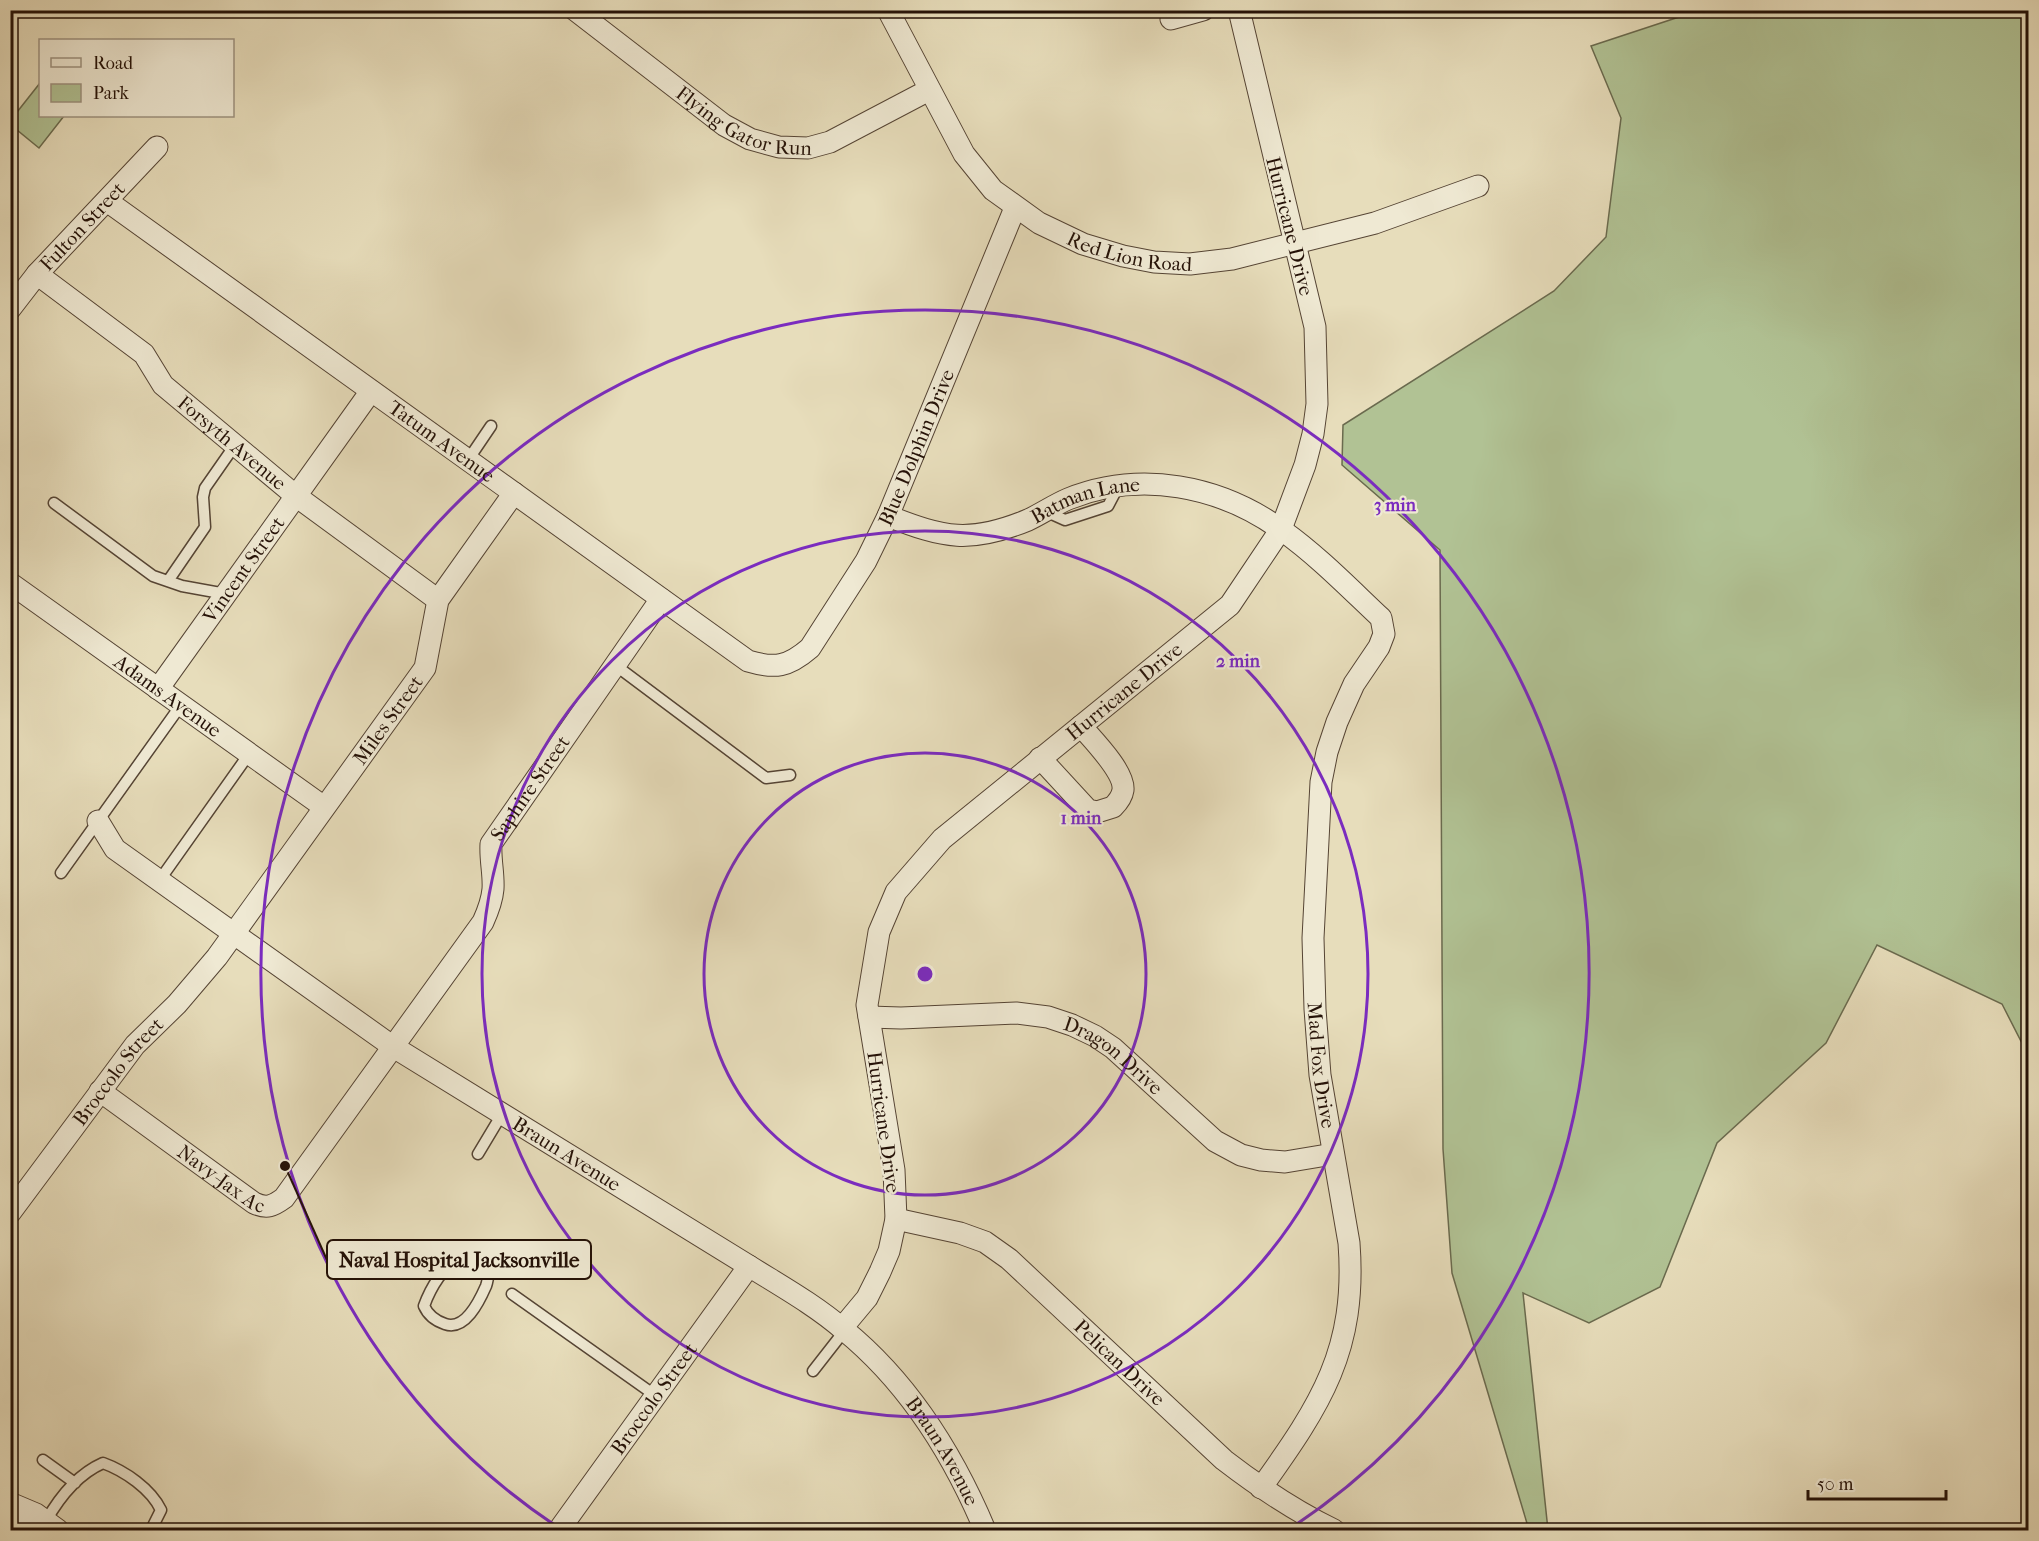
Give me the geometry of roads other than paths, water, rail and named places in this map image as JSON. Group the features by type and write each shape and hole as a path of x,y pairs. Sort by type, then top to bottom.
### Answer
{"street":[{"name":"Flying Gator Run","path":"575,10 723,125 750,140 779,147 808,148 830,142 929,90"},
{"name":"Red Lion Road","path":"888,10 964,154 993,190 1015,208 1039,223 1083,244 1123,256 1154,262 1190,264 1232,259 1375,223 1478,186"},
{"path":"1171,19 1203,10"},
{"name":"Hurricane Drive","path":"843,1329 867,1298 880,1272 889,1251 896,1219 894,1170 869,1017 869,991 879,932 896,892 942,839 1230,605 1281,529 1305,465 1317,404 1315,327 1239,10"},
{"name":"Fulton Street","path":"10,309 38,274 157,147"},
{"name":"Tatum Avenue","path":"106,201 748,661 769,667 784,665"},
{"name":"Blue Dolphin Drive","path":"784,665 798,658 810,648 866,561 888,516 1015,208"},
{"name":"Forsyth Avenue","path":"38,274 144,354 163,385 296,496 438,600"},
{"name":"Vincent Street","path":"158,689 371,391"},
{"name":"Batman Lane","path":"888,516 936,534 979,535 1004,529 1067,499 1099,489 1159,483 1185,487 1236,504 1281,529 1381,618 1384,634"},
{"name":"Miles Street","path":"233,934 425,668 438,600 514,493"},
{"name":"Adams Avenue","path":"10,583 324,807"},
{"name":"Saphire Street","path":"412,1019 483,922 491,903 493,886 491,844 661,599"},
{"name":"Mad Fox Drive","path":"1261,1488 1310,1416 1327,1385 1340,1352 1348,1314 1351,1271 1349,1243 1320,1075 1315,1009 1313,950 1321,782 1327,752 1337,722 1354,684 1379,647 1384,634"},
{"path":"1040,758 1088,810 1097,812 1113,807 1123,791 1123,781 1081,726"},
{"name":"Braun Avenue","path":"98,821 115,849 392,1047 805,1301 843,1329 877,1360 913,1400 967,1487 985,1530"},
{"name":"Broccolo Street","path":"10,1213 135,1045 177,1004 233,934"},
{"name":"Dragon Drive","path":"869,1017 901,1018 1016,1013 1048,1017 1095,1035 1113,1048 1215,1141 1241,1155 1285,1162 1333,1154"},
{"name":"Navy-Jax Ac","path":"100,1091 263,1207 274,1206 284,1198 412,1019"},
{"name":"Pelican Drive","path":"896,1219 960,1233 985,1242 1009,1259 1224,1460 1261,1488 1306,1516 1334,1530"},
{"name":"Broccolo Street","path":"559,1530 749,1266"},
{"path":"10,1503 36,1514 51,1527"},
{"path":"10,1520 51,1527"}],"lane":[{"path":"468,460 491,426"},
{"path":"168,581 204,527 206,489 235,445"},
{"path":"54,503 153,576 226,594"},
{"path":"615,665 766,778 790,775"},
{"path":"61,873 180,705"},
{"path":"159,881 249,754"},
{"path":"478,1154 502,1114"},
{"path":"490,1249 486,1286 464,1321 451,1326 431,1316 424,1306 427,1298 451,1263 460,1257 490,1249"},
{"path":"512,1294 656,1396"},
{"path":"813,1371 843,1329"},
{"path":"44,1460 75,1483"},
{"path":"51,1527 58,1503 85,1472 103,1463 113,1467 155,1498 161,1510 151,1530"}],"place":[{"name":"Naval Hospital Jacksonville","path":"285,1166"}]}
